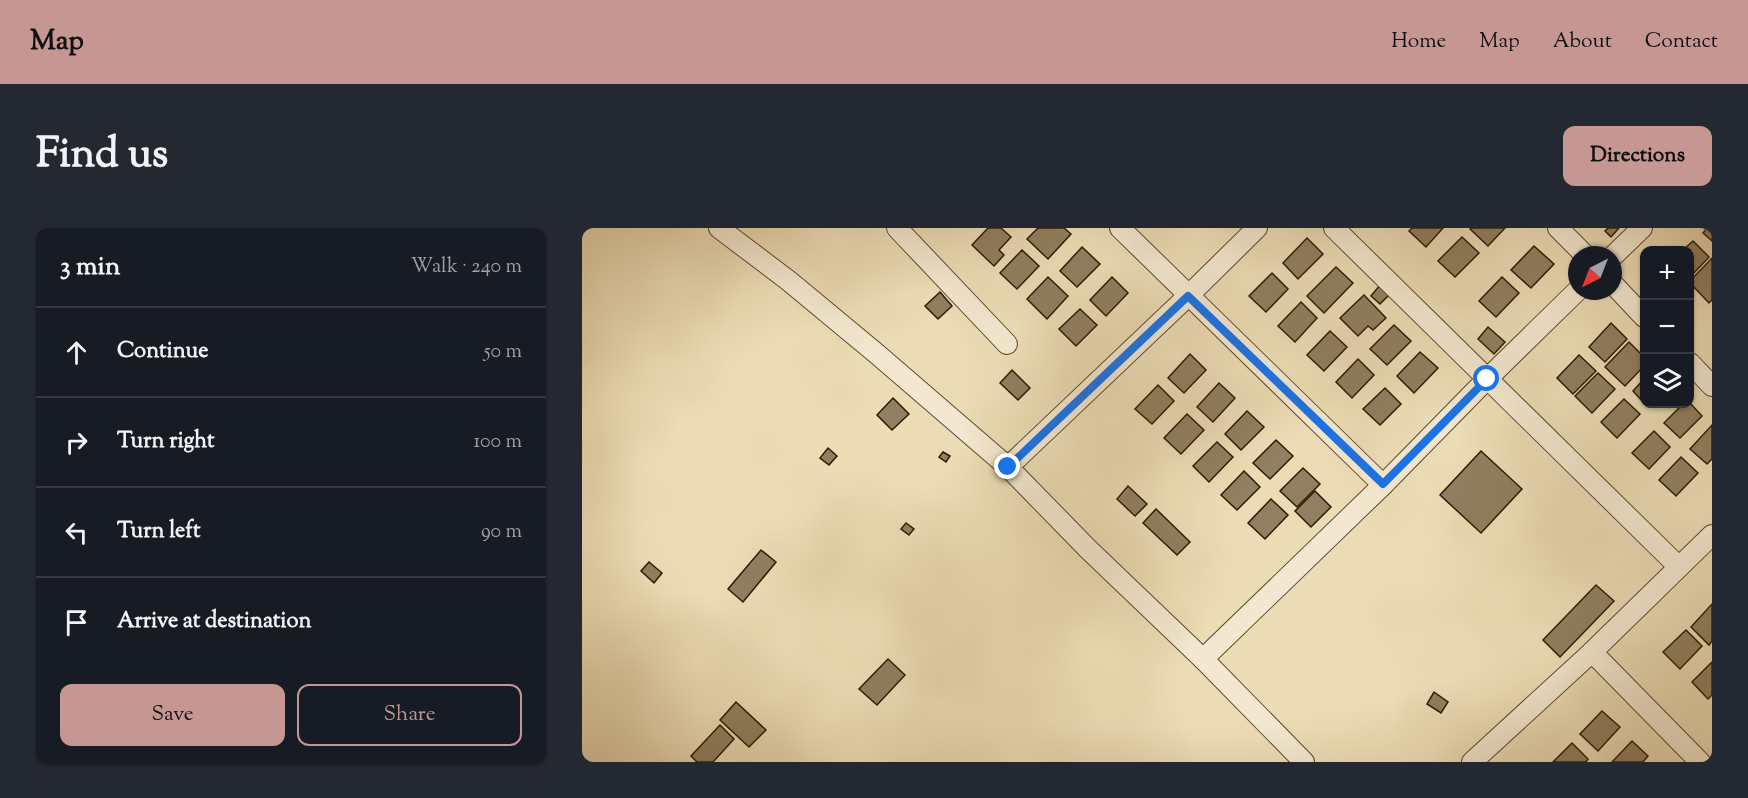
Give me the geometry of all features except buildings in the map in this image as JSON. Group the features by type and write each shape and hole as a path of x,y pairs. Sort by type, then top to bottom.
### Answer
{"street":[{"path":"718,228 789,281 1008,467 1304,762"},
{"path":"897,228 1007,344"},
{"path":"1120,228 1383,484"},
{"path":"1008,467 1257,228"},
{"path":"1334,228 1679,567"},
{"path":"1558,228 1576,246"},
{"path":"1622,247 1642,228"},
{"path":"1622,294 1640,313"},
{"path":"1203,659 1568,300"},
{"path":"1694,368 1712,386"},
{"path":"1472,762 1593,652 1711,538"},
{"path":"1593,652 1700,762"}],"route":[{"path":"1008,467 1188,296 1383,484 1487,379"}]}
